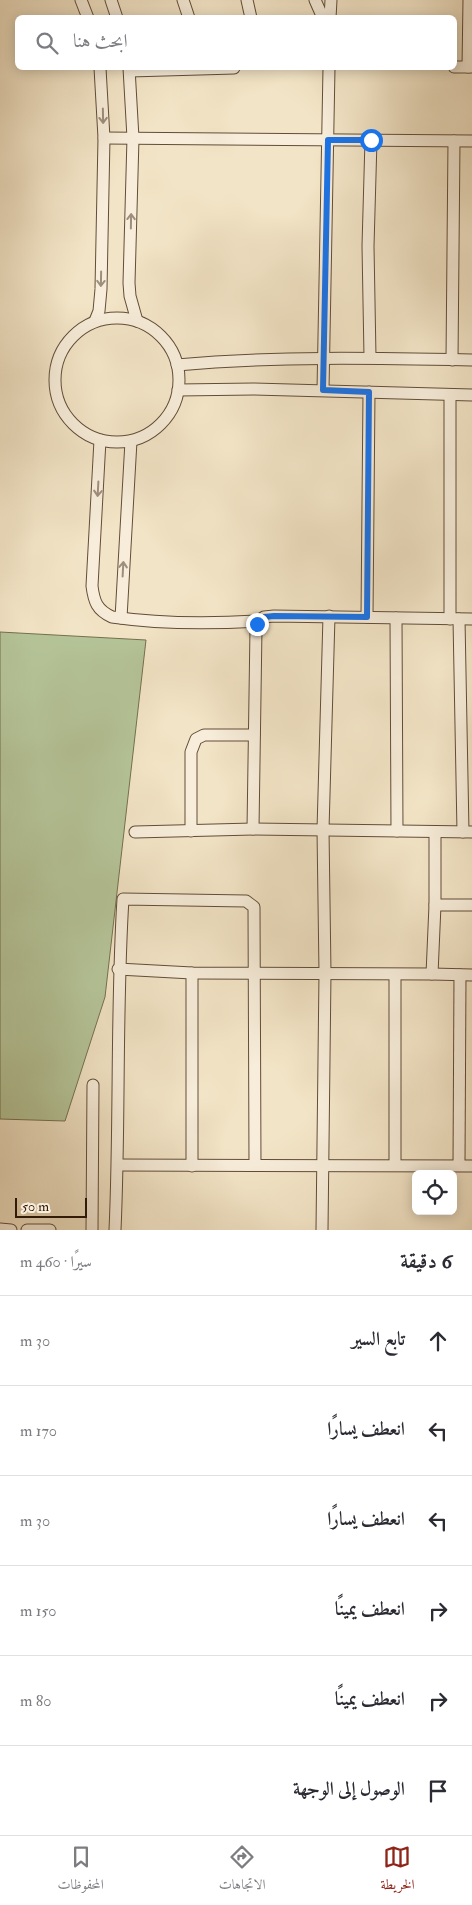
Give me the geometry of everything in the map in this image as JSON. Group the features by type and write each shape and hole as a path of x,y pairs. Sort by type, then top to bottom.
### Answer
{"street":[{"path":"81,0 87,15"},
{"path":"111,0 116,15"},
{"path":"183,0 188,15"},
{"path":"247,0 250,15"},
{"path":"315,0 322,15"},
{"path":"330,15 331,0"},
{"path":"457,67 470,67 469,0"},
{"path":"95,321 101,300 104,138 100,70"},
{"path":"129,70 133,138 129,283 136,321"},
{"path":"323,390 329,70"},
{"path":"104,138 472,141"},
{"path":"370,357 368,246 371,140"},
{"path":"452,360 454,141"},
{"path":"122,318 136,321 150,328 162,338 171,350 177,364 178,390 172,407 162,422 148,434 131,441 116,443 100,440 81,432 66,416 56,397 54,375 60,355 71,338 95,321 122,318"},
{"path":"177,364 237,359 370,357 472,360"},
{"path":"178,390 254,388 472,395"},
{"path":"367,617 369,392"},
{"path":"135,832 253,829 468,832 455,619 450,395"},
{"path":"100,440 93,593 94,601 98,608 112,617 185,623 258,621 264,617 274,616 472,619"},
{"path":"121,618 131,441"},
{"path":"322,1230 325,973 323,830 329,616"},
{"path":"396,618 397,832"},
{"path":"253,829 256,628 258,621"},
{"path":"191,830 192,752 196,739 204,735 254,735"},
{"path":"432,974 435,906 435,832"},
{"path":"115,1230 118,1165 118,969 123,899 246,901 252,904 255,912 255,1165"},
{"path":"435,906 472,905"},
{"path":"118,969 192,973 472,975"},
{"path":"192,973 192,1166"},
{"path":"395,974 395,1165"},
{"path":"459,1165 460,975"},
{"path":"92,1230 93,1085"},
{"path":"118,1165 472,1166"},
{"path":"0,1229 11,1230"},
{"path":"27,1230 50,1230"}],"green space":[{"path":"0,632 146,640 105,997 65,1121 0,1119"}],"route":[{"path":"257,624 264,617 274,616 367,617 369,392 323,390 328,140 371,140"}]}
